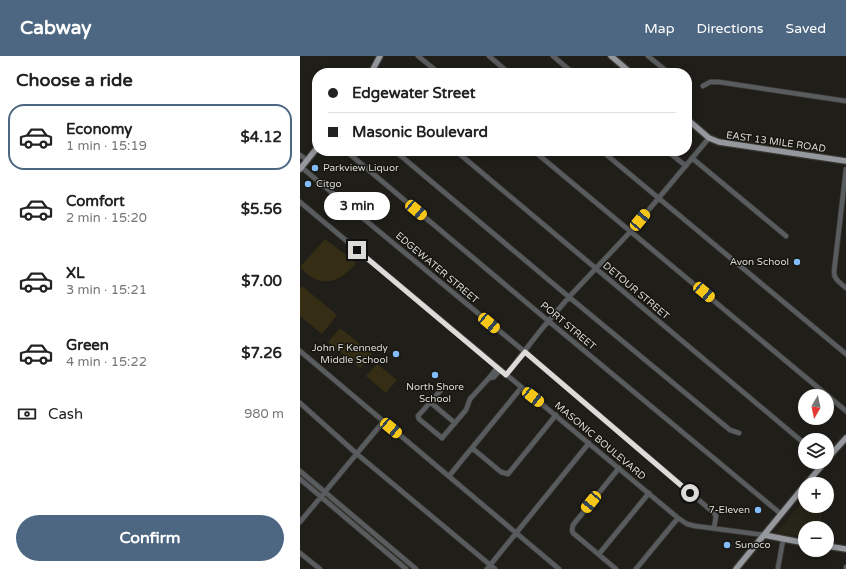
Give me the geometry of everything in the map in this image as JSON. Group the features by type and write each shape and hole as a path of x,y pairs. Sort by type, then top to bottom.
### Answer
{"main road":[{"path":"374,68 380,56"},
{"path":"611,56 625,68"},
{"name":"EAST 13 MILE ROAD","path":"692,123 709,138 724,144 846,161"},
{"path":"301,168 312,154"},
{"path":"834,451 846,438"},
{"path":"813,477 819,469"},
{"path":"736,569 798,494"},
{"name":"MASONIC BOULEVARD","path":"764,535 798,542"},
{"path":"834,547 846,549"}],"street":[{"path":"418,56 433,68"},
{"path":"489,56 503,68"},
{"path":"553,56 567,68"},
{"path":"648,56 663,68"},
{"path":"703,86 710,82 719,82 846,101"},
{"path":"506,375 548,321 595,268 631,231 709,138"},
{"path":"300,154 307,160"},
{"name":"PORT STREET","path":"352,156 781,514"},
{"path":"401,156 730,430 739,433"},
{"name":"DETOUR STREET","path":"462,156 798,438"},
{"path":"540,156 846,411"},
{"path":"608,156 846,354"},
{"path":"673,156 686,166"},
{"path":"692,158 786,236"},
{"name":"EDGEWATER STREET","path":"301,168 525,352 714,513 716,516 714,528"},
{"path":"846,169 834,276 846,288"},
{"name":"MASONIC BOULEVARD","path":"300,202 678,518 691,525 764,535"},
{"path":"300,350 559,569"},
{"path":"441,390 418,416 419,419 442,438 466,410 470,399 498,369"},
{"path":"449,476 521,388"},
{"path":"430,402 455,423"},
{"path":"300,403 488,567 495,569"},
{"path":"472,448 501,472 508,474 556,415"},
{"path":"300,522 384,422"},
{"path":"488,567 589,443"},
{"path":"616,569 573,533 572,527 619,468"},
{"path":"300,471 416,569"},
{"path":"300,479 406,569"},
{"path":"599,554 649,493"},
{"path":"636,569 678,518"},
{"path":"778,568 783,540"},
{"path":"300,553 320,569"}],"shaded area":[{"path":"325,239 356,263 343,276 333,280 321,281 307,274 300,267"},
{"path":"302,286 337,315 322,334 300,316 300,289"},
{"path":"340,328 372,354 360,368 328,342"},
{"path":"377,364 397,380 386,393 366,376"},
{"path":"798,507 798,513 822,513 821,521 798,521 798,536 776,533"}],"place":[{"name":"Parkview Liquor","path":"315,168"},
{"name":"Citgo","path":"308,184"},
{"name":"Avon School","path":"797,262"},
{"name":"John F Kennedy Middle School","path":"396,354"},
{"name":"North Shore School","path":"435,375"},
{"name":"7-Eleven","path":"758,510"},
{"name":"Sunoco","path":"727,545"}],"route":[{"path":"357,250 506,375 525,352 690,493"}]}
